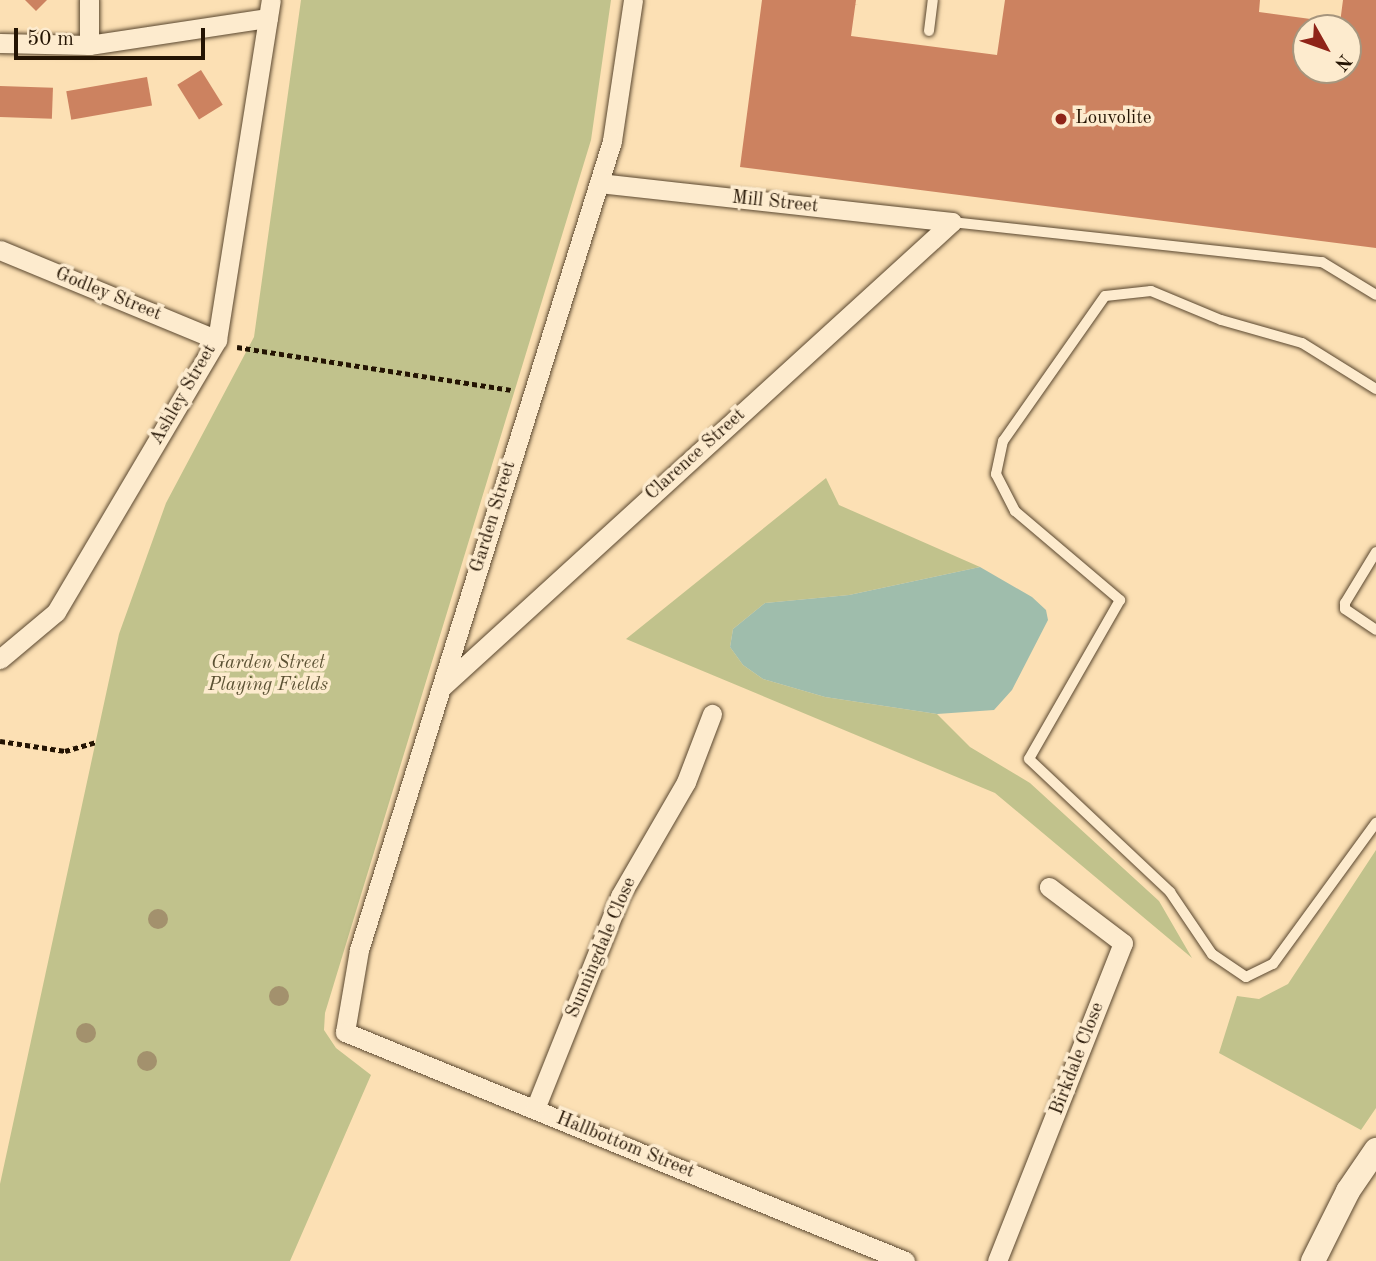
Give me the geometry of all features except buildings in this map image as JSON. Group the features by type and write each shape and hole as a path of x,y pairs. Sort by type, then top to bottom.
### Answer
{"street":[{"path":"89,0 89,46"},
{"name":"Garden Street","path":"345,1032 359,950 612,142 633,0"},
{"path":"0,43 89,46 270,9"},
{"name":"Ashley Street","path":"0,659 56,612 217,340 270,9"},
{"name":"Mill Street","path":"599,183 951,222"},
{"name":"Clarence Street","path":"441,688 951,222"},
{"name":"Godley Street","path":"0,250 217,340"},
{"name":"Sunningdale Close","path":"535,1109 620,896 686,782 712,714"},
{"name":"Birkdale Close","path":"997,1261 1123,943 1049,887"},
{"name":"Hallbottom Street","path":"345,1032 905,1261"},
{"path":"1313,1261 1348,1191 1376,1150"}],"lane":[{"path":"929,31 933,0"},
{"path":"951,222 1322,262 1376,295"},
{"path":"1376,389 1302,343 1221,320 1151,291 1105,296 1003,441 996,474 1014,511 1119,600 1029,759 1170,892 1212,954 1246,977 1273,964 1376,823"},
{"path":"1376,552 1345,603 1345,609 1376,630"}],"path":[{"path":"217,340 247,351 533,394"},
{"path":"0,741 65,751 96,742"}],"green space":[{"name":"Garden Street Playing Fields","path":"301,0 611,0 591,140 325,1013 324,1030 336,1048 371,1075 290,1261 0,1261 0,1184 119,634 166,503 254,337"},
{"path":"826,478 839,505 980,567 849,595 765,603 733,629 730,647 743,665 763,679 825,697 937,714 970,747 1030,783 1159,901 1192,958 995,793 626,639"},
{"path":"1376,850 1376,1108 1361,1130 1219,1053 1237,996 1259,999 1288,984"}],"shaded area":[{"path":"980,567 1032,597 1046,610 1048,620 1012,690 994,710 937,714 825,697 763,679 743,665 730,647 733,629 765,603 849,595"}],"place":[{"name":"Louvolite","path":"1061,119"}]}
